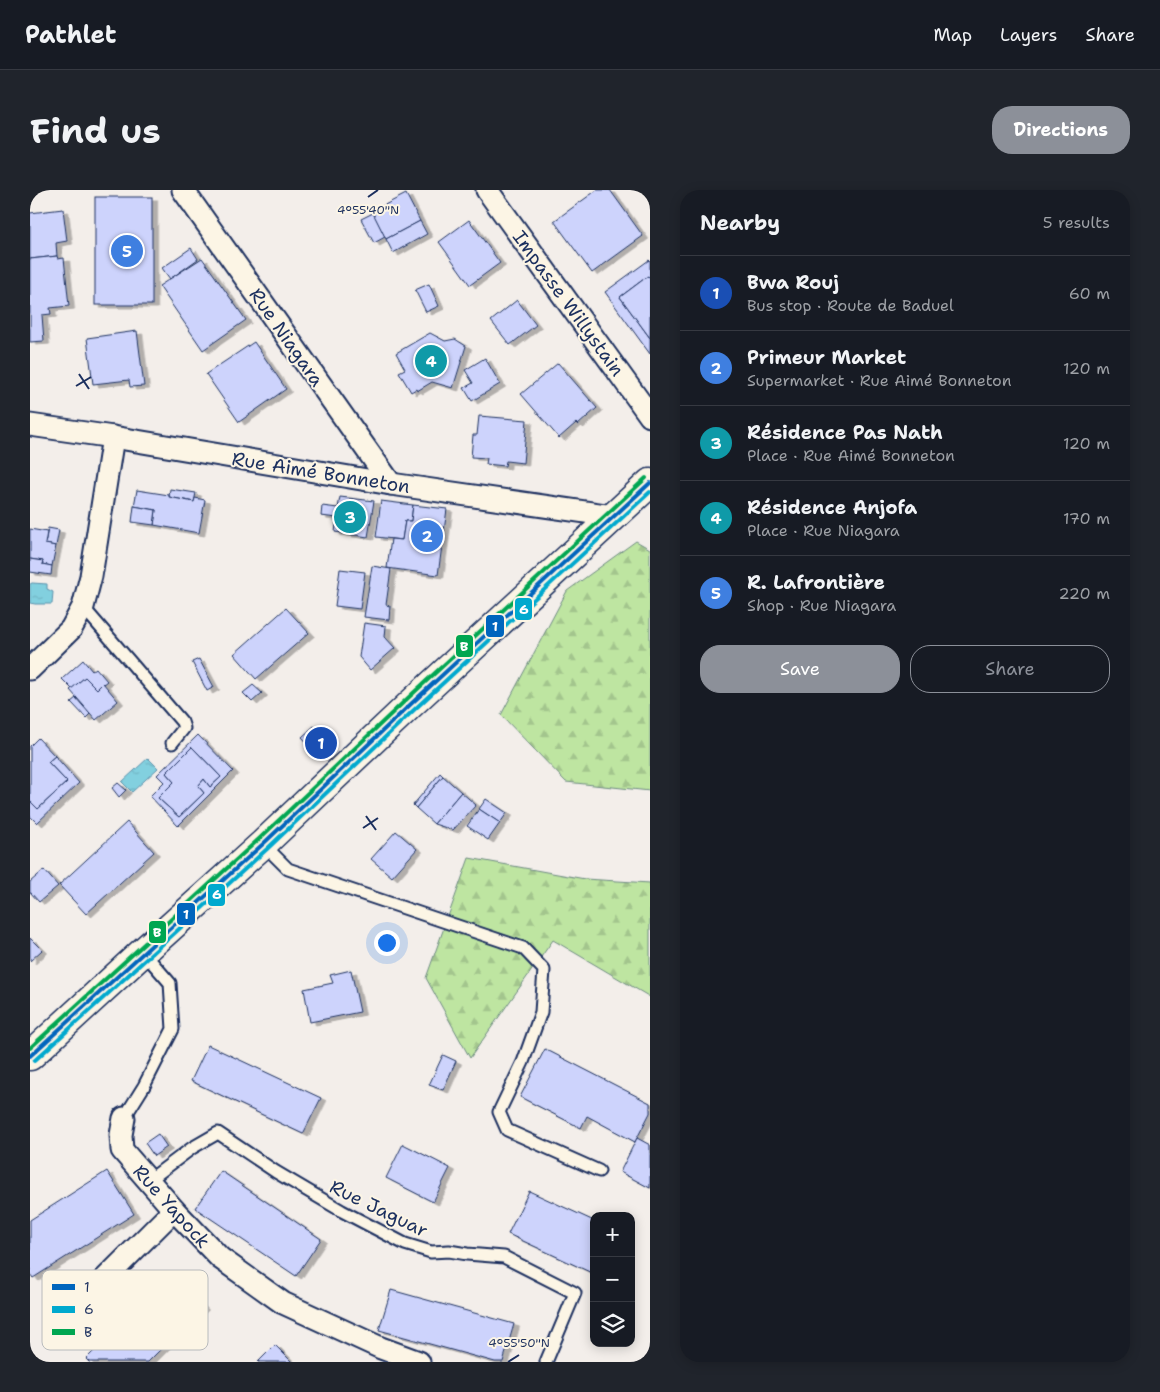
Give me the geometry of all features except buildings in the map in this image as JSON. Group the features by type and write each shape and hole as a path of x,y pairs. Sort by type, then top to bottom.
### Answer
{"main road":[{"path":"30,1056 263,844 650,483"}],"street":[{"name":"Rue Niagara","path":"183,190 391,484"},
{"name":"Impasse Willystain","path":"487,190 650,416"},
{"name":"Rue Aimé Bonneton","path":"30,425 113,437 391,484 613,516"},
{"path":"30,669 71,629 83,607 91,576 113,437"},
{"name":"Rue Yapock","path":"124,1118 121,1135 122,1150 174,1210 220,1258 283,1303 381,1348 419,1362"},
{"path":"114,1270 174,1210"}],"lane":[{"path":"83,607 182,722 184,728 172,743"},
{"path":"263,844 288,869 523,948 544,970 541,1012 523,1062 499,1112 507,1130 599,1171"},
{"name":"Rue Yapock","path":"124,1118 144,1086 174,1029 170,983 143,952"},
{"name":"Rue Jaguar","path":"148,1181 192,1148 218,1132 276,1172 342,1211 405,1244 431,1252 450,1251 504,1257 575,1293 546,1362"}],"green space":[{"path":"636,541 650,549 650,791 566,782 501,715 567,591"},
{"path":"469,858 585,879 650,883 650,997 553,940 470,1058 426,978"}],"water":[{"path":"30,584 47,584 47,589 53,592 52,604 30,603"},
{"path":"148,758 158,768 132,792 122,782"}],"transit line":[{"name":"B","path":"30,1048 259,839 646,478"},
{"name":"1","path":"30,1056 263,844 650,483"},
{"name":"6","path":"34,1061 267,849 416,708 650,492"}],"place":[{"name":"R. Lafrontière","path":"127,251"},
{"name":"Résidence Anjofa","path":"431,361"},
{"name":"Résidence Pas Nath","path":"350,517"},
{"name":"Primeur Market","path":"427,536"},
{"name":"Bwa Rouj","path":"321,743"}]}
